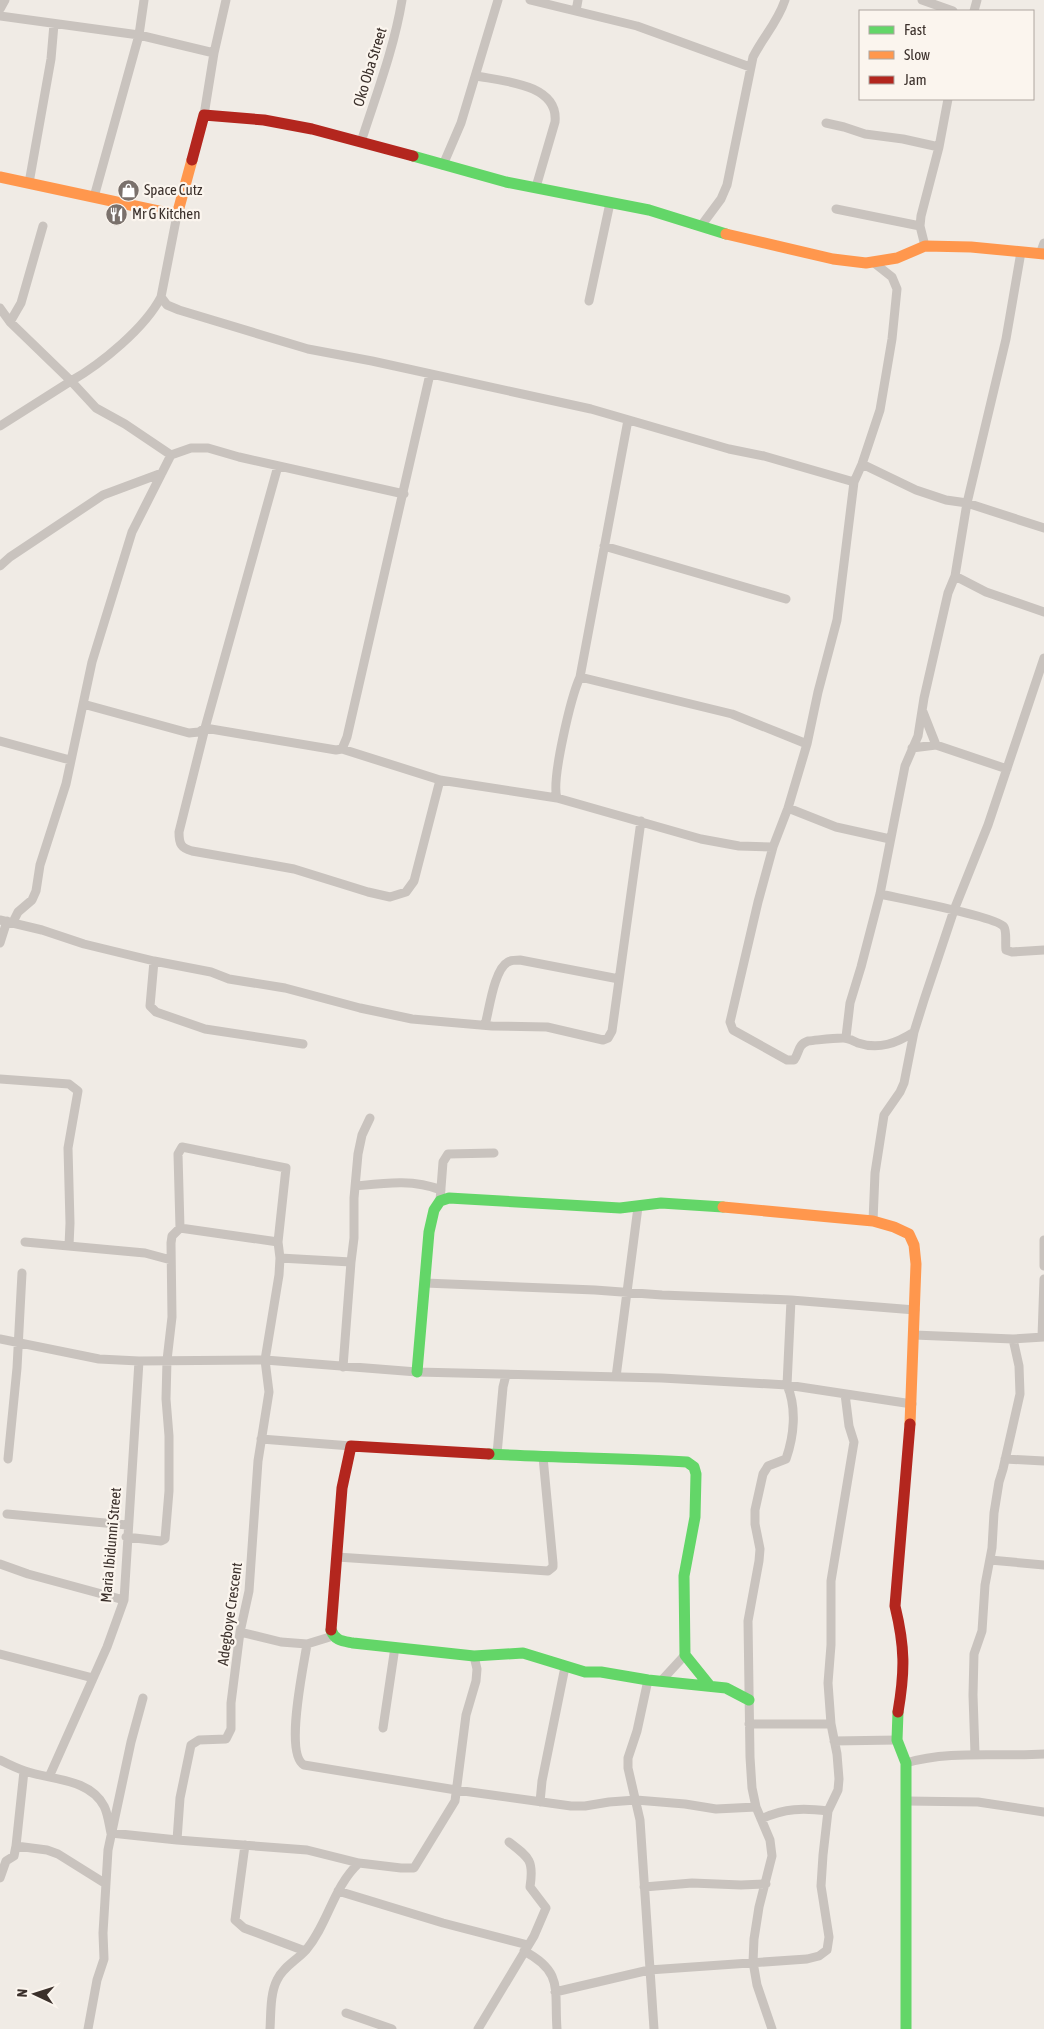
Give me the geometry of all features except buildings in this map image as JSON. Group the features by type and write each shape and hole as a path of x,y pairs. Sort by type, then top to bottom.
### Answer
{"street":[{"path":"0,9 5,0"},
{"path":"94,197 139,36 144,0"},
{"path":"0,426 99,363 153,313 161,298 177,215 204,115 214,53 226,0"},
{"name":"Oko Oba Street","path":"361,142 386,66 402,0"},
{"path":"443,165 461,123 498,0"},
{"path":"530,0 637,26 750,67"},
{"path":"576,11 578,0"},
{"path":"701,226 713,212 727,185 750,67 761,41 780,14 785,0"},
{"path":"922,0 950,10"},
{"path":"0,16 139,36 214,53"},
{"path":"30,183 51,59 54,24"},
{"path":"476,76 537,90 552,102 556,112 555,122 536,187"},
{"path":"925,246 920,226 925,198 939,147 948,100"},
{"path":"204,115 264,120 312,129 506,182 649,210 731,236 833,259 873,262 897,258 925,246 972,247 1021,252 1042,250"},
{"path":"826,123 865,134 903,139 939,147"},
{"path":"0,177 177,215"},
{"path":"589,301 610,203"},
{"path":"836,209 920,226"},
{"path":"10,322 22,303 43,226"},
{"path":"846,1038 850,1003 880,894 905,766 918,736 924,698 948,593 955,576 966,503 1006,339 1021,252"},
{"path":"892,277 897,258"},
{"path":"873,262 892,277 897,289 887,377 874,433 854,482 837,620 818,692 807,744 788,808 773,846 730,1022 733,1030 787,1060 794,1060 802,1043 846,1038 866,1044 889,1044 899,1042 914,1032"},
{"path":"161,298 178,310 308,349 591,409 854,482"},
{"path":"0,308 10,322 96,408 132,428 170,455"},
{"path":"342,748 347,737 430,374"},
{"path":"557,798 555,782 573,692 580,677 628,420"},
{"path":"0,943 6,921 32,900 36,891 40,865 66,784 92,662 132,532 170,455 191,448 208,448 278,466 404,494"},
{"path":"862,464 916,490 946,500 966,503 1044,528"},
{"path":"278,466 206,728 179,832 179,843 184,849 294,869 390,897 406,892 414,881 440,780"},
{"path":"0,566 10,557 103,494 162,473"},
{"path":"604,546 786,600"},
{"path":"955,576 986,592 1044,612"},
{"path":"873,1221 874,1174 884,1115 900,1092 904,1082 914,1032 954,910 985,834 1044,658"},
{"path":"580,677 732,714 807,744"},
{"path":"83,704 189,733 199,732 206,728 336,750 342,748 440,780 557,798 710,841 740,846 773,846"},
{"path":"923,712 936,745"},
{"path":"0,741 70,760"},
{"path":"912,748 936,745 1007,769"},
{"path":"788,808 836,828 890,840"},
{"path":"6,921 42,930 84,944 154,961 211,972 229,978 285,988 360,1008 412,1019 485,1025 547,1027 603,1040 608,1038 612,1031 641,821"},
{"path":"880,894 954,910 999,923 1004,926 1006,950 1012,952 1044,950"},
{"path":"485,1025 495,984 501,968 508,962 520,960 619,979"},
{"path":"154,961 150,1006 156,1012 205,1029 303,1044"},
{"path":"0,1079 70,1084 78,1091 68,1148 69,1246"},
{"path":"343,1367 354,1238 354,1198 358,1154 362,1135 370,1118"},
{"name":"Adegboye Crescent","path":"178,1840 180,1798 192,1745 199,1740 226,1739 231,1729 231,1703 240,1632 249,1591 258,1461 269,1392 265,1360 279,1275 280,1258 278,1242 286,1168 182,1147 178,1154 180,1228"},
{"path":"417,1372 426,1252 434,1210 440,1196 443,1162 448,1154 494,1153"},
{"path":"356,1186 411,1183 427,1185 440,1196 449,1198 503,1200 550,1205 638,1207 661,1203 676,1203 873,1221 903,1230 909,1234 914,1245 916,1264 912,1404 895,1606 902,1635 904,1656 903,1681 897,1716 897,1740 906,1763 906,2029"},
{"path":"616,1377 638,1207"},
{"path":"126,1538 161,1541 165,1539 169,1491 169,1436 166,1399 167,1360 172,1317 172,1236 180,1228 278,1242"},
{"path":"1044,1240 1044,1266"},
{"path":"25,1242 145,1252 171,1260"},
{"path":"280,1258 351,1262"},
{"path":"8,1460 22,1273"},
{"path":"914,1335 1013,1339 1043,1337 1044,1279"},
{"path":"425,1283 791,1300 915,1310"},
{"path":"772,2029 757,1984 753,1962 754,1939 759,1907 772,1856 770,1840 756,1807 752,1788 748,1621 760,1549 755,1524 755,1510 762,1474 768,1466 786,1459 794,1411 792,1396 787,1385 791,1300"},
{"path":"0,1339 99,1358 138,1361 265,1360 417,1372 616,1377 787,1385 912,1404"},
{"path":"975,1754 974,1654 982,1632 985,1585 990,1560 996,1495 1020,1394 1019,1366 1013,1339"},
{"name":"Maria Ibidunni Street","path":"49,1777 107,1648 124,1600 126,1538 138,1361"},
{"path":"497,1454 503,1387 506,1374"},
{"path":"555,1992 650,1970 807,1959 819,1956 827,1950 829,1937 821,1886 828,1811 838,1790 839,1779 831,1724 828,1683 831,1581 854,1442 848,1426 845,1394"},
{"path":"261,1439 543,1457 661,1459 687,1462 694,1466 696,1474 695,1517 684,1576 683,1598 686,1622 686,1655 710,1686"},
{"path":"351,1446 346,1461 338,1526 330,1627 333,1636 340,1641 474,1656 523,1653 585,1672 602,1672 648,1680 662,1680 731,1690 749,1700"},
{"path":"337,1557 548,1571 553,1567 554,1563 543,1457"},
{"path":"1005,1459 1044,1461"},
{"path":"7,1514 127,1525"},
{"path":"990,1560 1044,1565"},
{"path":"0,1564 28,1574 124,1600"},
{"path":"240,1632 281,1642 308,1644 333,1636"},
{"path":"308,1644 297,1701 296,1757 299,1762 304,1764 362,1775 540,1802 585,1806 636,1800 685,1804 716,1809 756,1807"},
{"path":"383,1728 395,1647"},
{"path":"0,1654 93,1678"},
{"path":"662,1680 686,1655"},
{"path":"111,1833 307,1850 359,1863 414,1868 455,1801 466,1715 476,1681 477,1669 474,1656"},
{"path":"540,1802 542,1780 565,1667"},
{"path":"648,1680 637,1731 628,1758 628,1768 640,1820 654,2029"},
{"path":"88,2029 97,1980 104,1959 107,1859 111,1833 143,1698"},
{"path":"749,1724 831,1724"},
{"path":"834,1741 897,1740"},
{"path":"906,1763 918,1759 975,1754 1044,1754"},
{"path":"0,1760 24,1771 73,1782 87,1788 105,1807 111,1833"},
{"path":"0,1878 6,1861 14,1856 24,1771"},
{"path":"907,1801 978,1802 1044,1812"},
{"path":"761,1818 776,1812 792,1810 828,1811"},
{"path":"478,2029 537,1930 546,1908 530,1888 532,1868 530,1860 509,1842"},
{"path":"245,1845 236,1920 244,1928 304,1951"},
{"path":"16,1846 47,1850 58,1854 106,1884"},
{"path":"270,2029 273,1994 277,1980 284,1969 304,1951 314,1938 347,1874 359,1863"},
{"path":"644,1887 692,1883 766,1884"},
{"path":"338,1891 526,1948 550,1970 555,1980 557,2029"},
{"path":"346,2014 392,2029"}],"traffic: fast":[{"path":"413,156 506,182 649,210 726,234"},
{"path":"417,1372 429,1232 434,1210 440,1201 449,1198 620,1208 661,1203 723,1207"},
{"path":"489,1454 687,1462 694,1467 696,1474 695,1517 684,1576 685,1655 710,1686"},
{"path":"331,1630 337,1638 353,1643 474,1656 523,1653 585,1672 601,1672 648,1680 726,1688 749,1700"},
{"path":"898,1712 897,1740 906,1763 906,2029"}],"traffic: slow":[{"path":"0,177 177,215 192,160"},
{"path":"726,234 833,259 866,263 897,258 925,246 971,247 1044,254"},
{"path":"723,1207 873,1221 909,1234 914,1245 916,1264 910,1424"}],"traffic: jam":[{"path":"192,160 204,115 264,120 312,129 413,156"},
{"path":"898,1712 903,1659 901,1634 895,1606 910,1424"},
{"path":"331,1630 342,1488 351,1446 489,1454"}],"place":[{"name":"Space Cutz","path":"128,190"},
{"name":"Mr G Kitchen","path":"116,214"}]}
